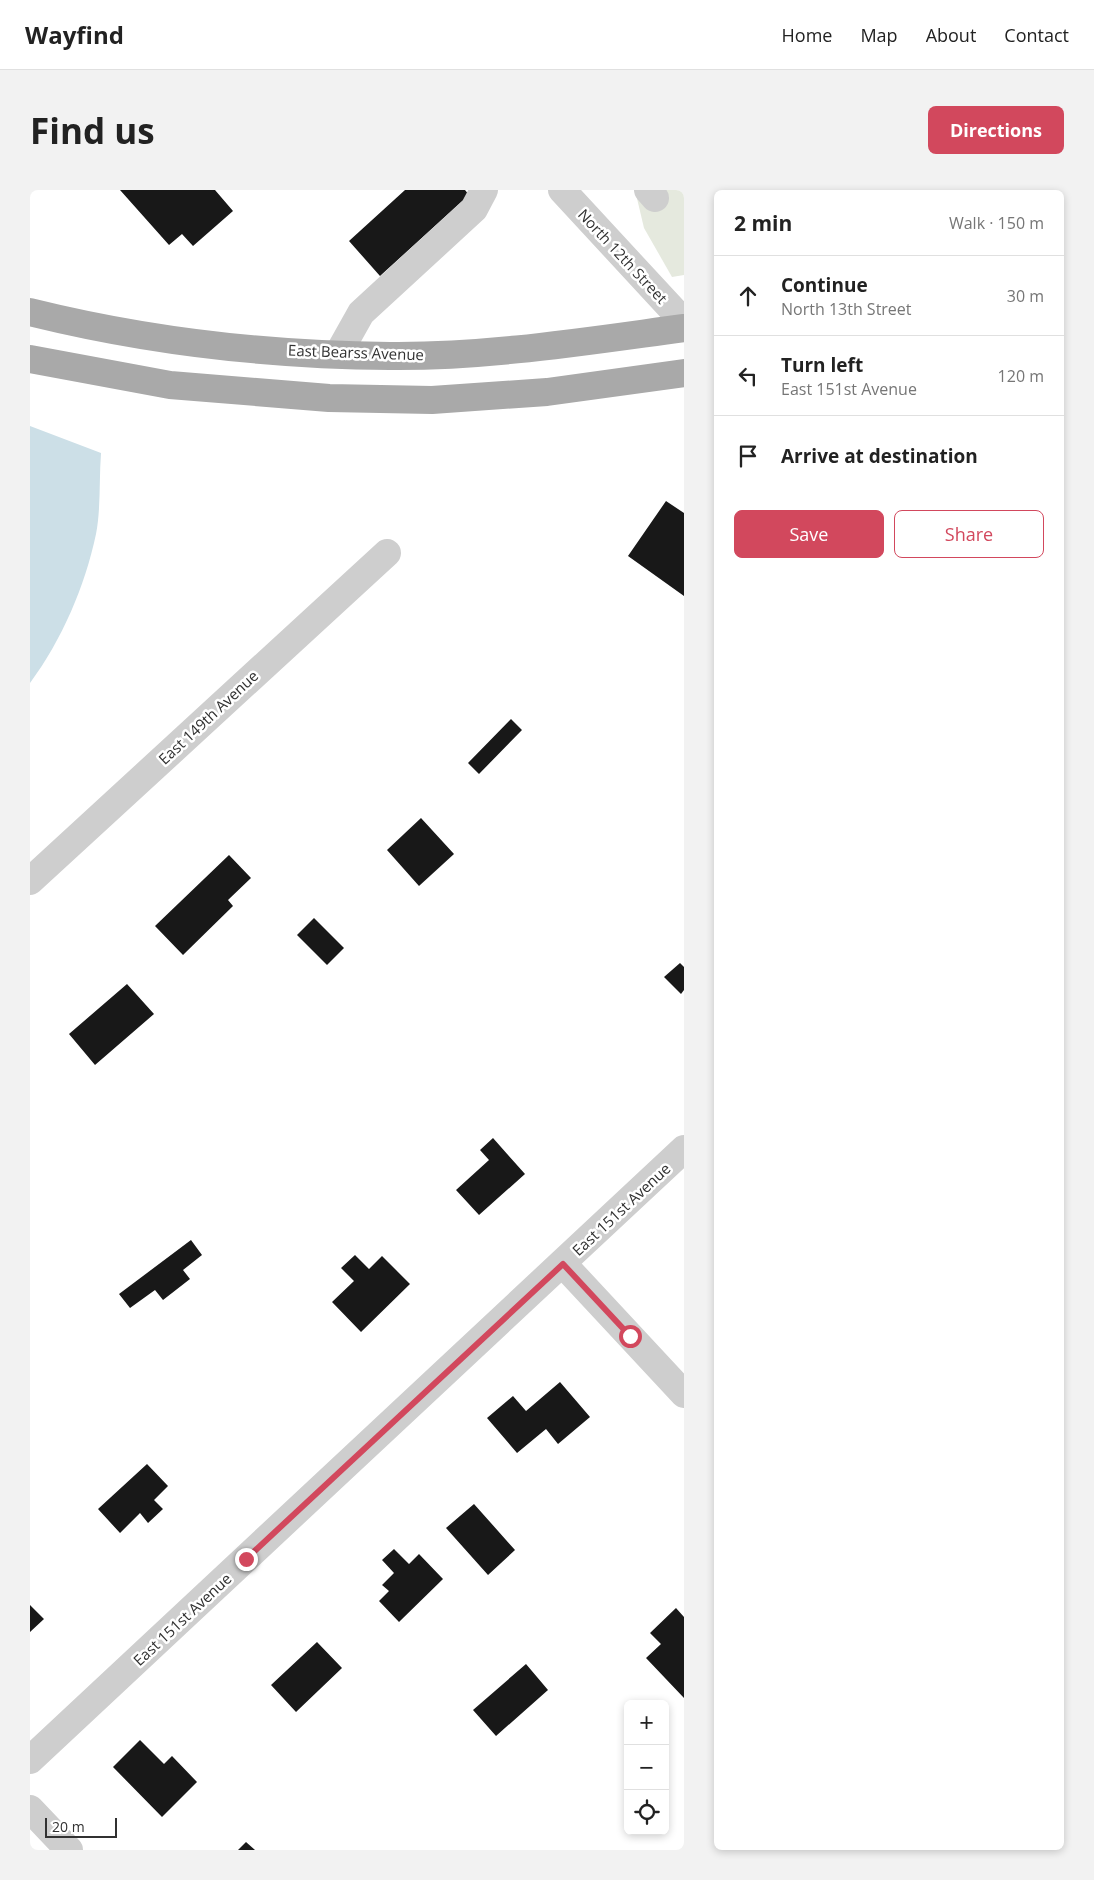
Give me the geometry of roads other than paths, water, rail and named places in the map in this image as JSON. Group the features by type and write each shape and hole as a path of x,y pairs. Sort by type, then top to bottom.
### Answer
{"main road":[{"name":"East Bearss Avenue","path":"30,312 148,336 205,344 391,356 524,348 684,328"},
{"path":"30,359 170,385 329,398 432,400 547,392 684,373"}],"street":[{"path":"338,354 361,313 474,209 484,190"},
{"name":"North 12th Street","path":"562,190 684,322"},
{"name":"East 149th Avenue","path":"30,880 387,553"},
{"name":"East 151st Avenue","path":"30,1760 684,1150"},
{"path":"563,1264 684,1394"},
{"path":"30,1810 69,1850"}]}
